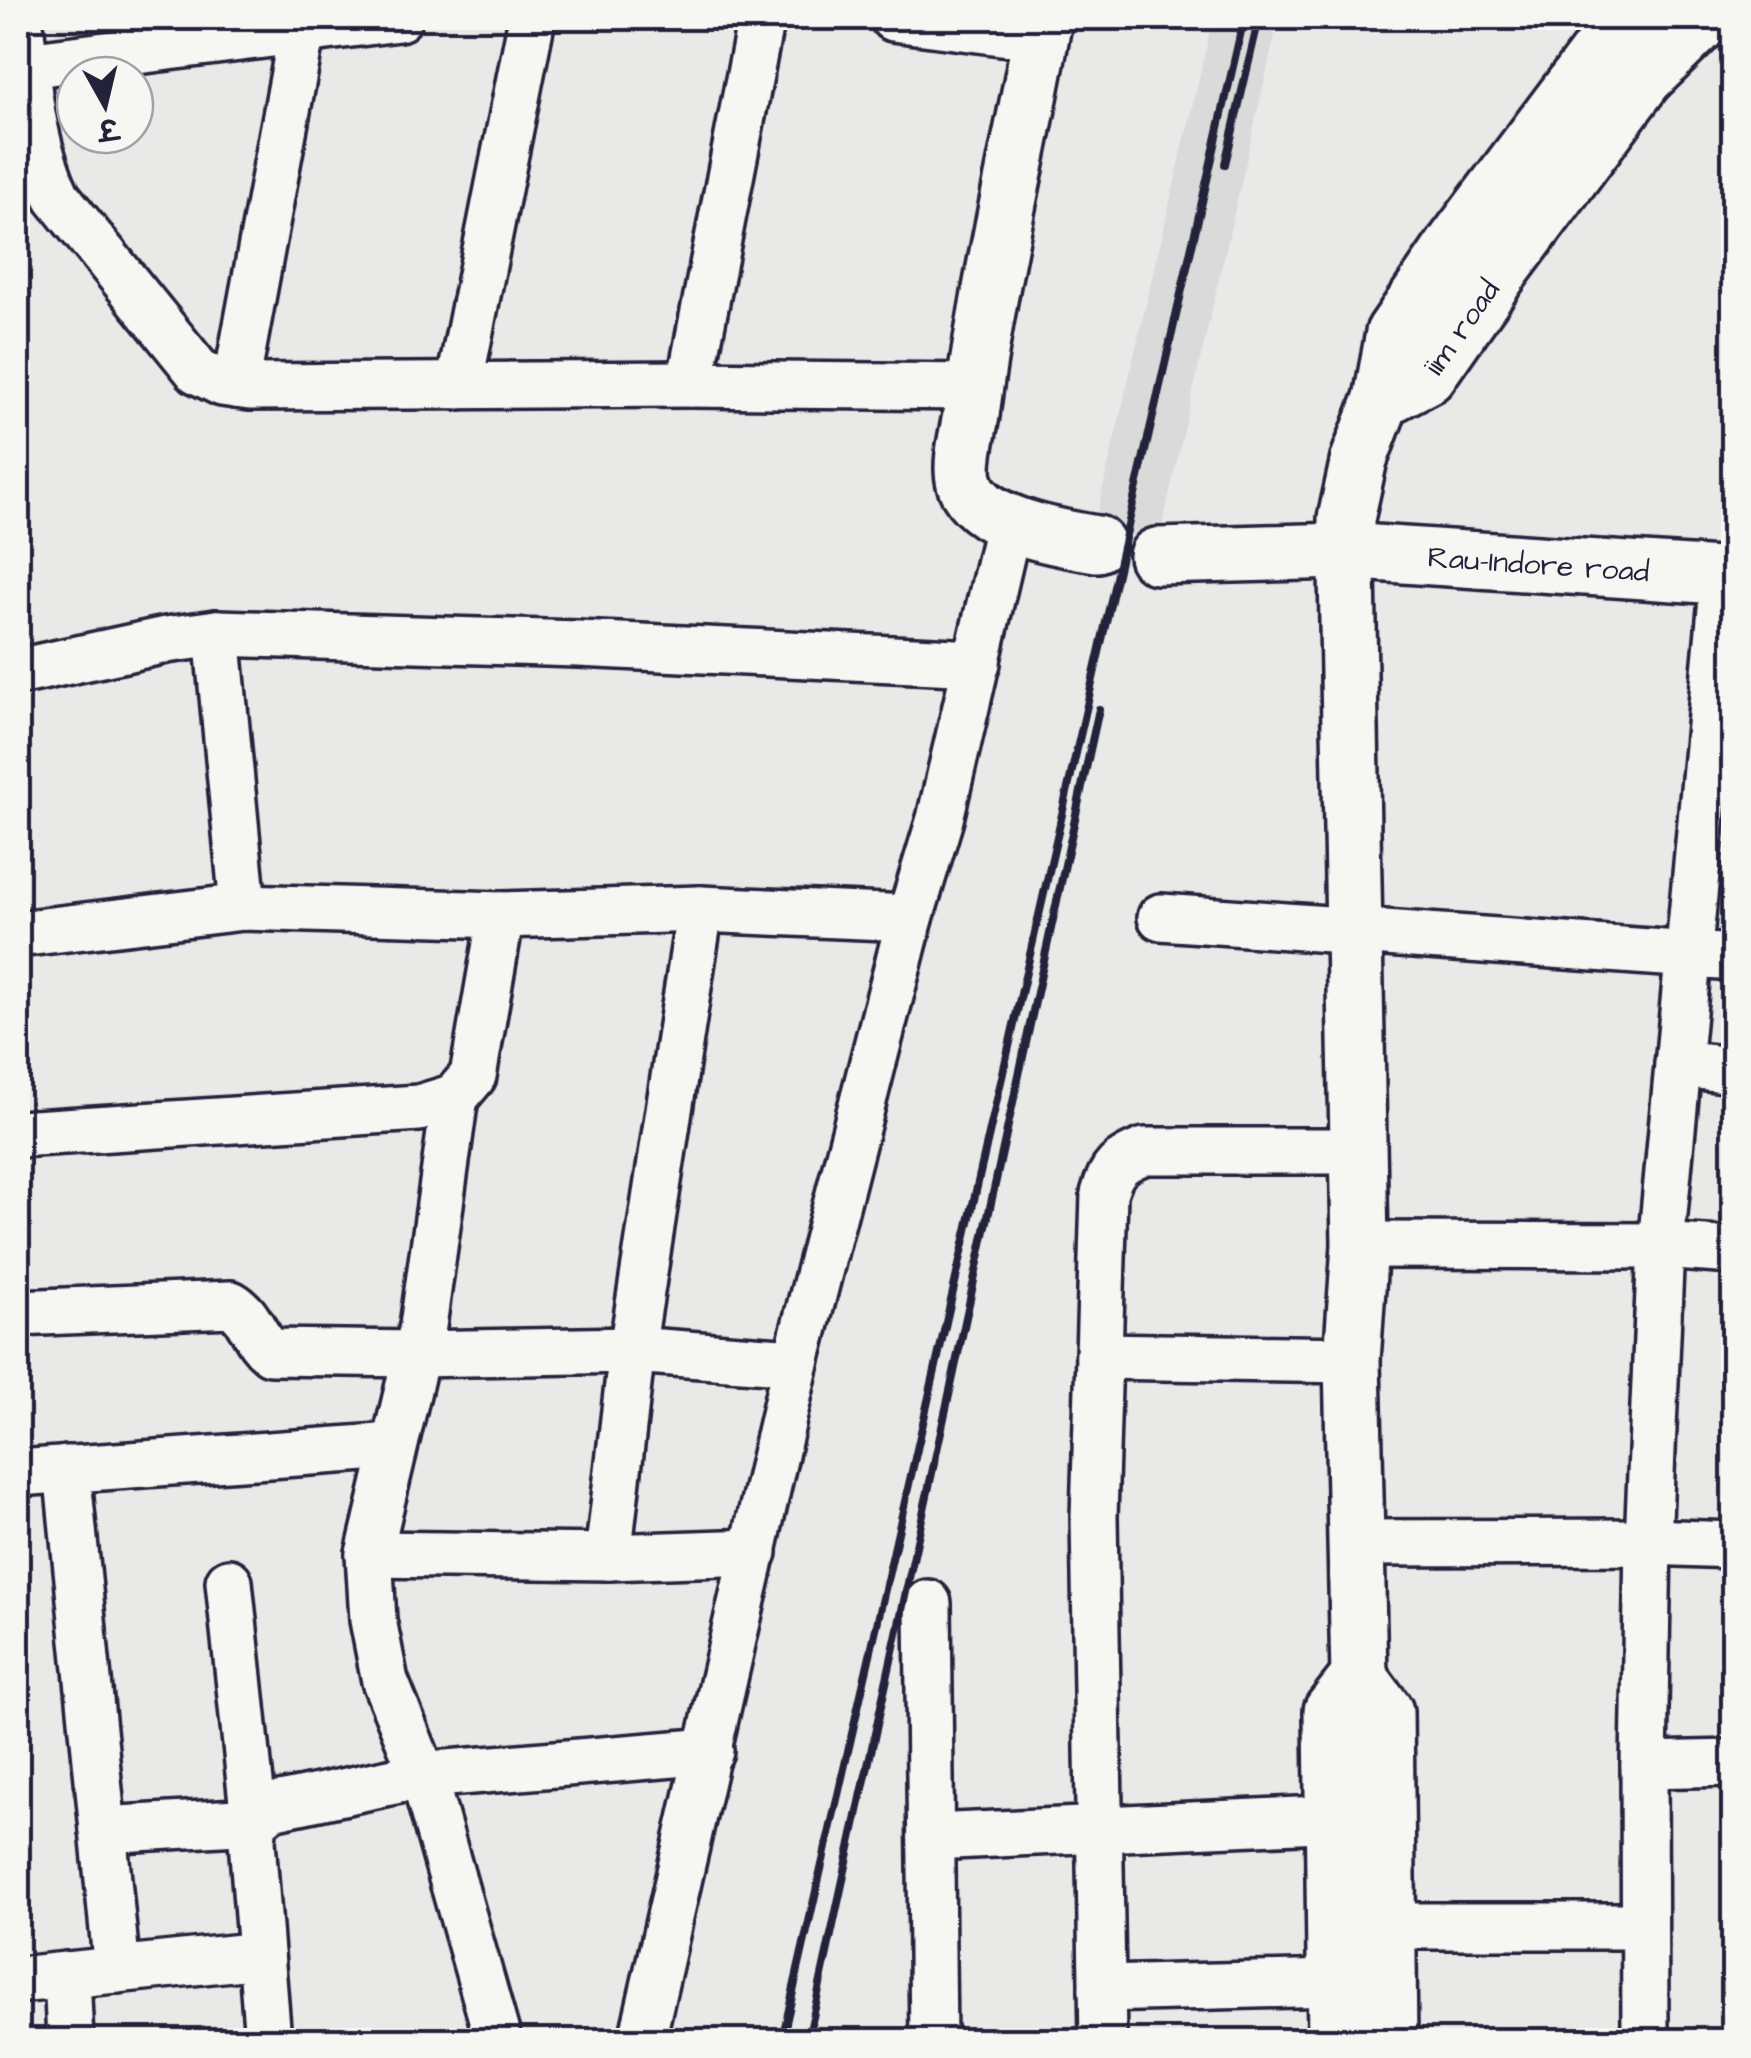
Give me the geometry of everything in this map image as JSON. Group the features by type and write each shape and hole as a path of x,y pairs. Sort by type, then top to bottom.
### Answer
{"street":[{"path":"19,18 30,118 44,169 57,197 198,371 222,383 267,387 974,387"},
{"path":"26,66 399,18"},
{"path":"459,386 532,18"},
{"path":"690,384 761,18"},
{"path":"892,18 1042,28 974,387 964,482 978,504 1009,522 1060,538 1097,544"},
{"name":"iim road","path":"1382,399 1394,333 1457,241 1604,45 1632,18"},
{"name":"iim road","path":"1382,399 1428,375 1644,79 1706,18"},
{"path":"236,384 302,30"},
{"path":"1382,399 1359,459 1346,519 1344,551 1359,1151 1360,1245 1352,1360 1358,1677 1332,1711 1387,1926 1388,2040"},
{"path":"642,2040 796,1362 910,918 940,819 1009,522"},
{"name":"Rau-Indore road","path":"1157,556 1344,551 1728,577"},
{"path":"1645,2040 1648,1542 1661,1246 1688,953 1716,852 1728,577"},
{"path":"18,672 217,633 578,644 977,663"},
{"path":"217,633 243,907"},
{"path":"18,934 243,907 501,914 700,909 910,918"},
{"path":"608,1557 632,1350 700,909"},
{"path":"18,1134 419,1108 455,1096 473,1076 501,914"},
{"path":"1160,917 1734,958"},
{"path":"1678,1064 1734,1070"},
{"path":"455,1096 416,1354 369,1554 374,1620 385,1681 423,1776 498,2040"},
{"path":"1102,2040 1094,1517 1104,1194 1110,1174 1122,1159 1146,1151 1359,1151"},
{"path":"1360,1245 1661,1246 1734,1251"},
{"path":"18,1313 231,1304 244,1311 259,1343 271,1352 632,1350 796,1362"},
{"path":"1099,1356 1352,1360"},
{"path":"18,1473 394,1446"},
{"path":"67,1469 117,1970"},
{"path":"1356,1543 1734,1544"},
{"path":"369,1554 608,1557 754,1552"},
{"path":"229,1582 254,1821 252,1840 268,2040"},
{"path":"928,1603 933,2040"},
{"path":"104,1830 254,1821 271,1807 423,1776 710,1751"},
{"path":"1644,1765 1734,1764"},
{"path":"931,1837 1360,1817"},
{"path":"1336,2040 1334,1983 1360,1817"},
{"path":"1387,1926 1644,1926"},
{"path":"18,1980 262,1955"},
{"path":"66,1975 70,2040"},
{"path":"1102,1990 1334,1983"}],"shaded area":[{"path":"1213,18 1279,18 1159,539 1093,531"}],"railway":[{"path":"782,2040 1244,18"},
{"path":"1225,164 1259,18"},
{"path":"808,2040 1099,709"}]}
